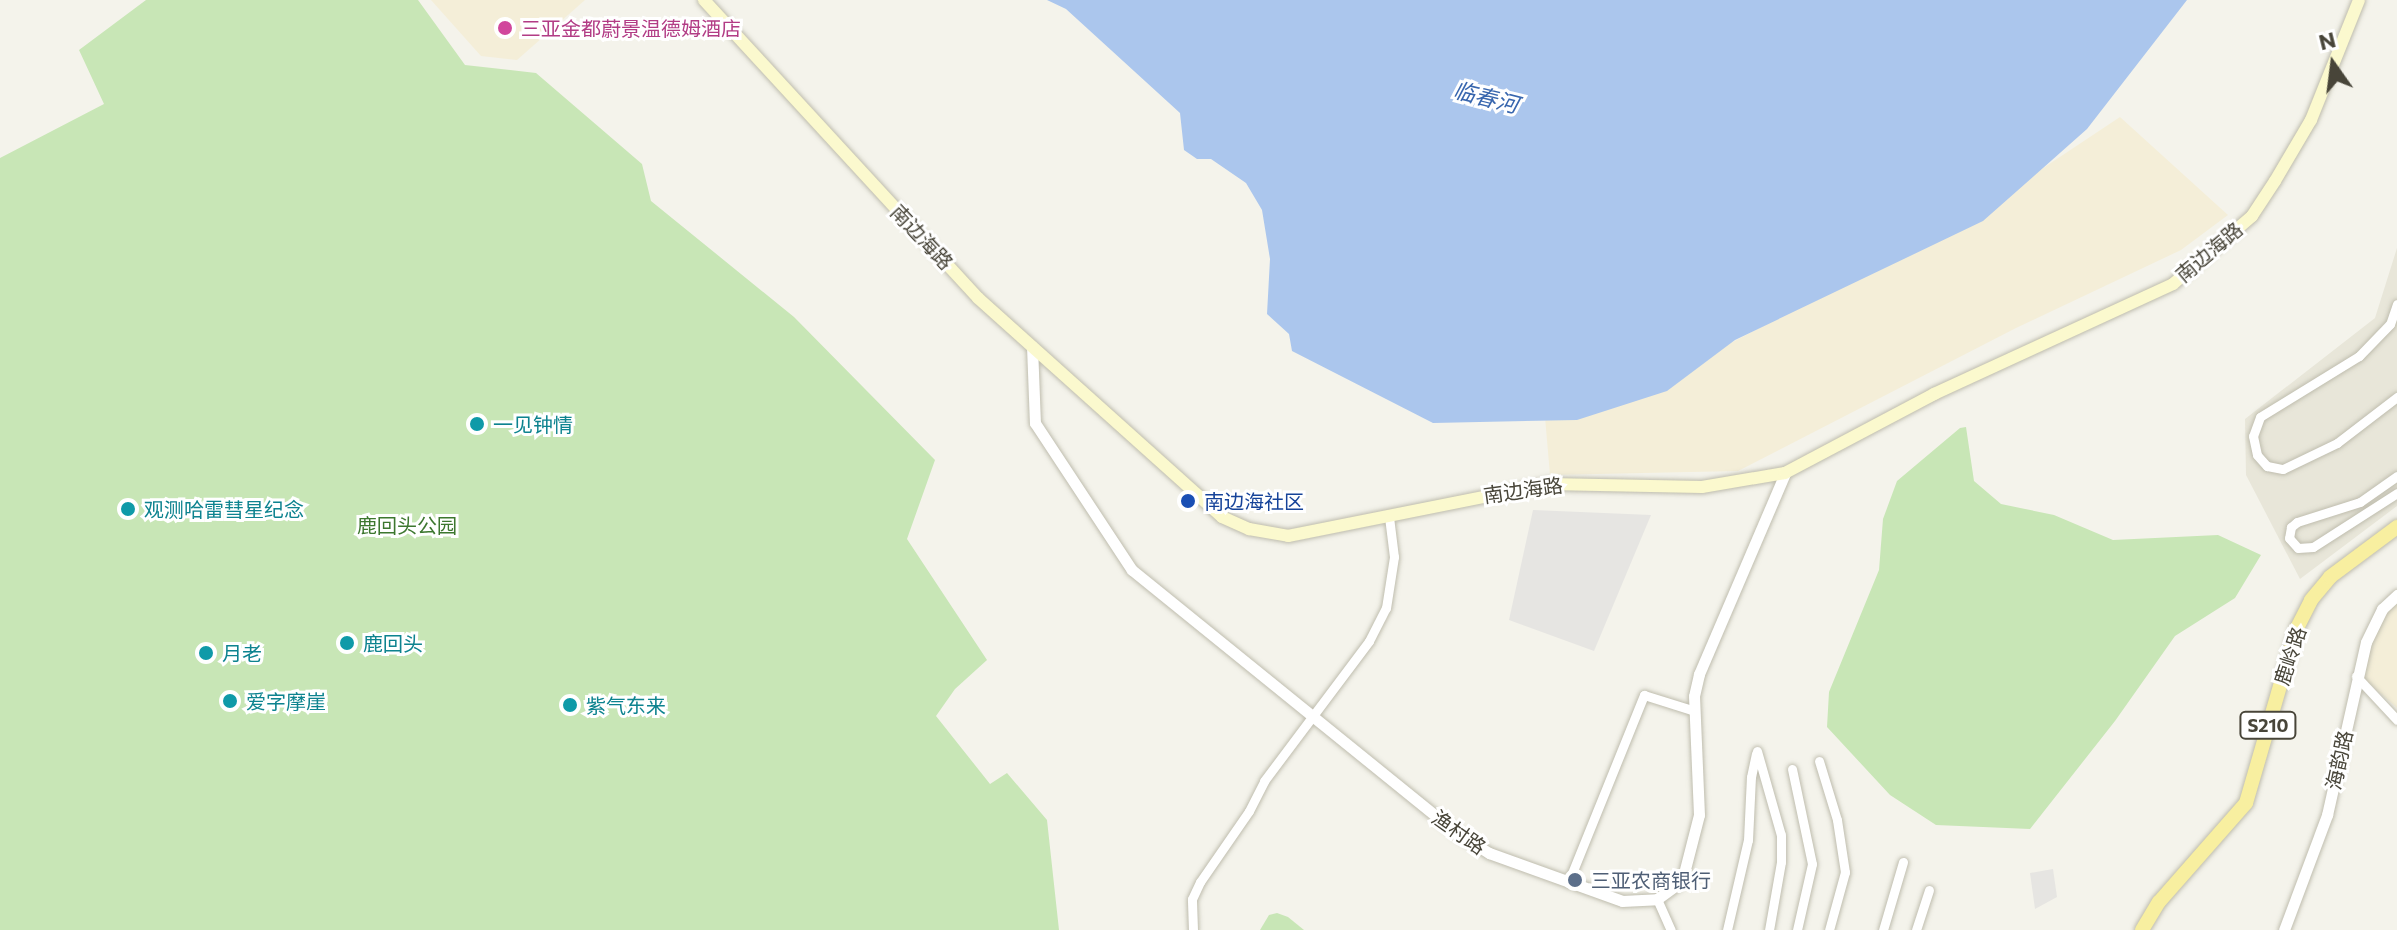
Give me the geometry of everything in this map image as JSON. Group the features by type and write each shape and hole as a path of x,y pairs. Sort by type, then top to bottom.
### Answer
{"main road":[{"name":"南边海路","path":"704,0 978,298 1222,517 1249,529 1288,536 1548,484 1702,487 1785,473 1934,394 2173,284 2252,216 2275,181 2311,120 2359,0"},
{"name":"鹿岭路","path":"2142,930 2159,902 2246,803 2297,628 2311,600 2330,577 2397,527"}],"street":[{"path":"2397,304 2390,324 2359,356 2260,417 2253,436 2257,455 2267,466 2283,469 2337,443 2397,397"},
{"name":"渔村路","path":"1032,346 1035,423 1132,570 1457,833 1489,853 1622,901 1657,899"},
{"path":"1671,930 1657,899 1682,881 1699,815 1695,711 1699,674 1785,473"},
{"path":"2397,476 2360,502 2297,522 2291,527 2289,538 2298,548 2313,547 2397,493"},
{"path":"1193,930 1192,899 1200,882 1310,716 1369,641 1386,608 1394,557 1389,517"},
{"name":"海韵路","path":"2284,930 2327,815 2366,642 2382,609 2397,595"},
{"path":"2356,676 2397,720"},
{"path":"1568,883 1644,695 1695,711"},
{"path":"1727,930 1748,840 1751,777 1757,751 1781,835 1781,862 1769,930"},
{"path":"1819,761 1837,820 1845,872 1829,930"},
{"path":"1792,769 1812,864 1797,930"},
{"path":"1883,930 1903,862"},
{"path":"1916,930 1929,890"}],"shaded area":[{"name":"三亚金都蔚景温德姆酒店","path":"431,0 585,0 517,60 481,56"},
{"path":"2120,117 2228,215 2181,250 2016,328 1738,471 1550,475 1545,417 1639,391 1962,222"},
{"path":"2397,248 2397,506 2300,579 2246,475 2245,419 2375,318"},
{"path":"1533,510 1651,515 1594,651 1509,620"},
{"path":"2397,596 2397,708 2362,677 2368,642 2384,609"},
{"path":"2053,869 2057,897 2035,909 2030,873"}],"green space":[{"name":"鹿回头公园","path":"146,0 418,0 465,65 536,73 642,164 651,201 794,317 935,460 907,539 987,660 955,689 936,716 990,784 1007,773 1047,820 1059,930 0,930 0,158 104,104 79,50"},
{"path":"1966,427 1974,481 2001,504 2054,515 2113,540 2218,535 2261,555 2235,598 2175,636 2115,721 2030,829 1936,825 1890,795 1827,727 1829,692 1879,570 1883,519 1897,481 1960,428"},
{"path":"1277,913 1288,917 1304,930 1260,930 1269,915"}],"water":[{"name":"临春河","path":"1047,0 2187,0 2087,129 1983,221 1735,340 1667,391 1577,420 1433,423 1292,351 1289,334 1267,314 1270,259 1262,210 1246,183 1211,159 1197,159 1184,150 1180,113 1066,9"}],"place":[{"name":"三亚金都蔚景温德姆酒店","path":"505,28"},
{"name":"一见钟情","path":"477,424"},
{"name":"南边海社区","path":"1188,501"},
{"name":"观测哈雷彗星纪念","path":"128,509"},
{"name":"鹿回头","path":"347,643"},
{"name":"月老","path":"206,653"},
{"name":"爱字摩崖","path":"230,701"},
{"name":"紫气东来","path":"570,705"},
{"name":"三亚农商银行","path":"1575,880"}]}
